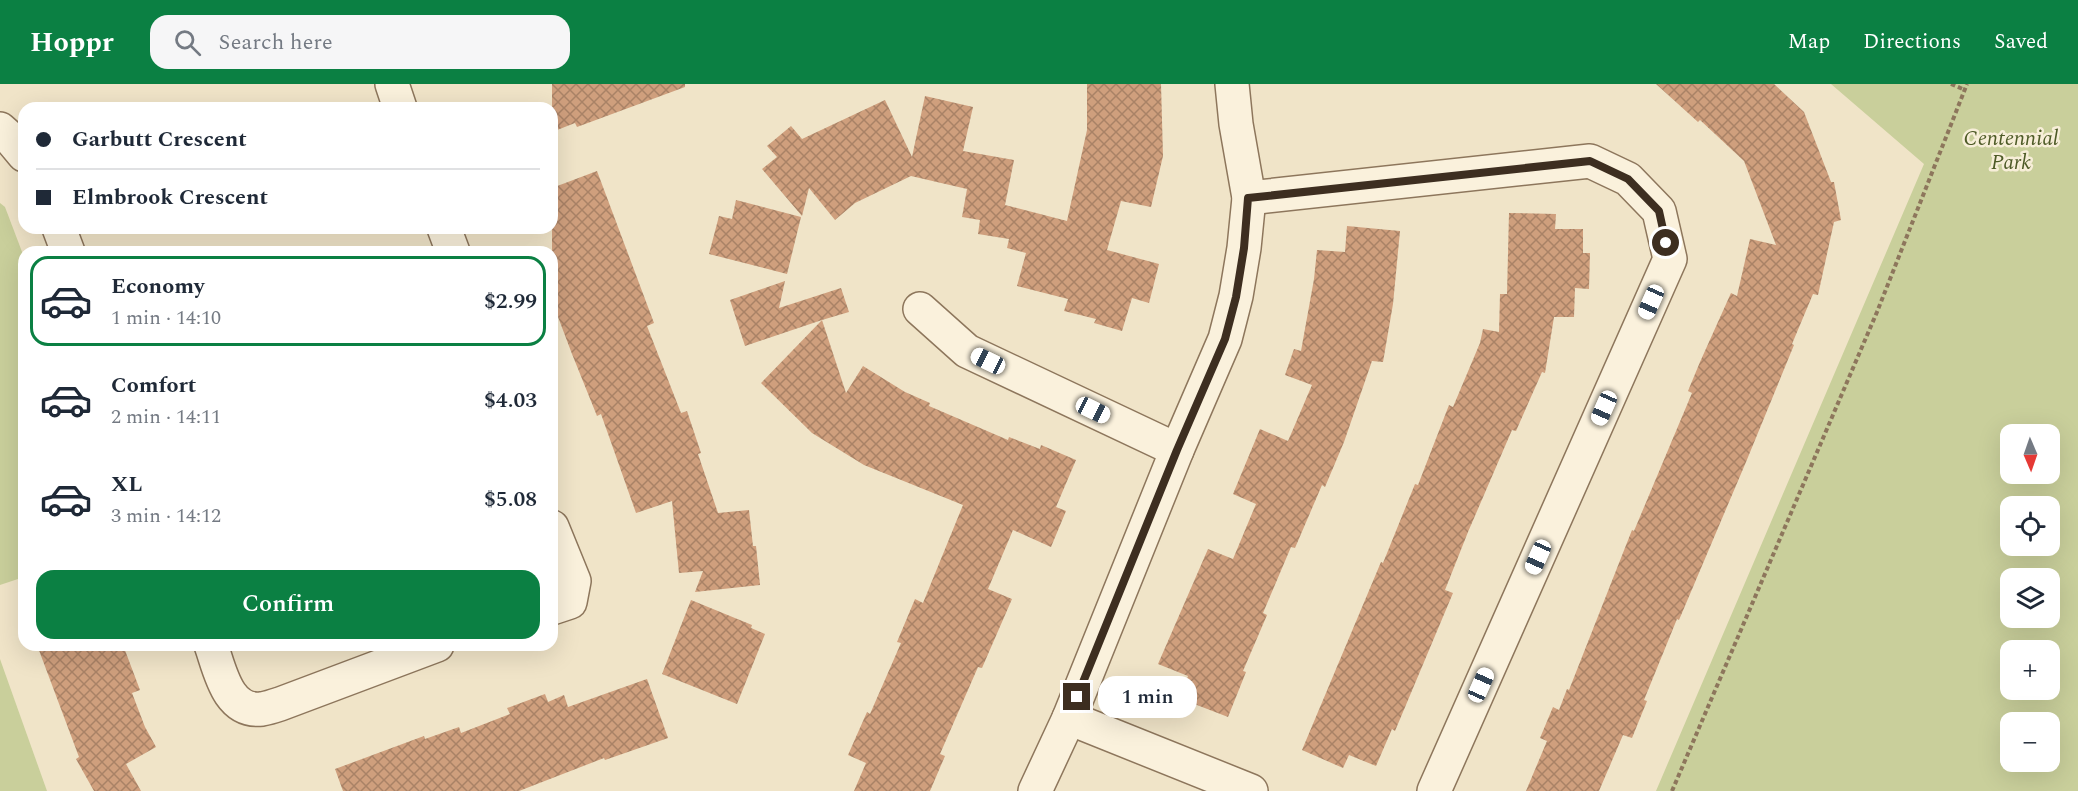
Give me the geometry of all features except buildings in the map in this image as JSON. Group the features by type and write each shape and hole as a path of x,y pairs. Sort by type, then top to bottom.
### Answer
{"street":[{"path":"392,84 398,102"},
{"path":"1035,791 1069,718 1177,450 1225,339 1236,297 1244,248 1248,198 1232,84"},
{"path":"0,129 18,147"},
{"path":"1248,198 1590,161 1628,179 1659,211 1670,259 1434,791"},
{"path":"920,309 967,351 1177,450"},
{"path":"558,542 574,581 570,602 558,606"},
{"path":"213,651 229,695 239,705 260,710 421,651"},
{"path":"1069,718 1251,791"}],"path":[{"path":"1951,84 1965,90"},
{"path":"1672,791 1877,312 1967,84"}],"green space":[{"name":"Centennial Park","path":"1831,84 2078,84 2078,791 1656,791 1924,164"},
{"path":"0,203 5,207 20,246 18,246 18,579 0,585"},
{"path":"0,659 47,791 0,791"}],"route":[{"path":"1077,697 1177,450 1225,339 1236,297 1244,248 1248,198 1590,161 1628,179 1659,211 1666,243"}]}
